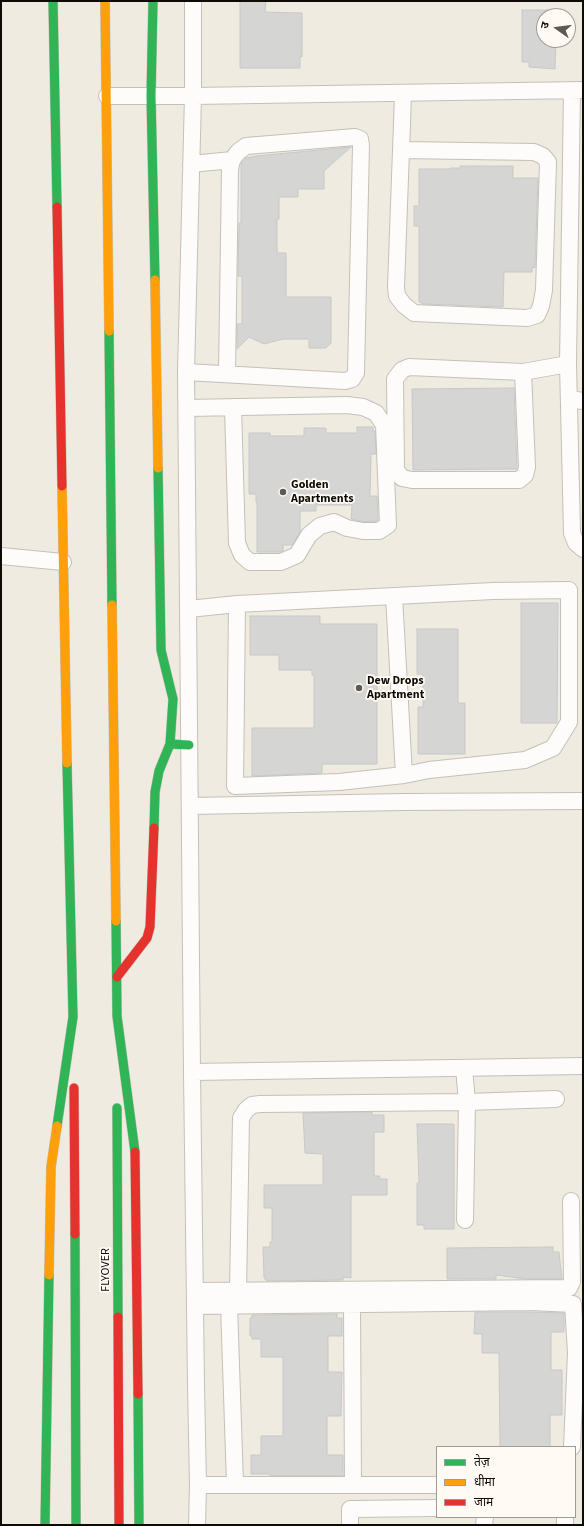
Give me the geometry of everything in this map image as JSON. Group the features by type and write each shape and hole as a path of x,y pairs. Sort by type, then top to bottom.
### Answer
{"main road":[{"path":"53,1 62,562 73,1017 76,1525"},
{"path":"105,1 117,977 117,1086"},
{"path":"117,977 147,938 150,927 156,786 161,762 170,744 173,699 161,650 150,96 153,1"},
{"path":"170,744 189,744"},
{"path":"117,1016 136,1161 139,1525"},
{"path":"45,1525 51,1167 73,1017"},
{"name":"FLYOVER","path":"117,1101 119,1525"}],"street":[{"path":"193,1 186,372 189,744 191,806 192,1072 198,1525"},
{"path":"107,96 578,90 576,314 568,364 576,400 572,533 576,543 583,549"},
{"path":"401,150 534,152 543,156 548,162 544,290 541,306 536,315 527,318 414,313 404,305 397,296 396,287 403,93"},
{"path":"186,372 227,373 346,381 352,379 356,373 362,145 360,139 355,137 246,146 238,152 232,160 230,170 227,373"},
{"path":"191,164 232,160"},
{"path":"523,372 527,467 525,475 519,480 412,480 402,478 396,470 394,380 402,370 409,366 523,372 568,364"},
{"path":"187,408 347,405 363,407 376,413 384,425 388,525 379,531 363,531 347,528 334,522 320,526 309,535 297,555 281,562 250,562 242,555 237,543 233,408"},
{"path":"1,556 62,562"},
{"path":"189,609 237,604 492,590 569,590 569,722 553,748 525,760 437,769 404,775 339,782 235,786 237,604"},
{"path":"394,596 404,775"},
{"path":"191,806 402,802 583,801"},
{"path":"192,1072 583,1066"},
{"path":"464,1068 467,1102 465,1220"},
{"path":"235,1484 234,1298 241,1118 246,1110 252,1105 260,1104 467,1102 556,1099"},
{"path":"195,1299 234,1298 358,1289 468,1290 569,1288 572,1282 571,1201"},
{"path":"234,1298 352,1305 531,1302 573,1304 576,1353 572,1446"},
{"path":"352,1305 354,1484"},
{"path":"198,1485 436,1485"},
{"path":"350,1525 350,1509 436,1508"}],"building":[{"path":"240,1 266,1 265,12 302,13 302,57 300,56 300,68 240,68"},
{"path":"522,10 536,10 536,48 556,48 555,69 529,67 529,62 522,62"},
{"path":"351,147 324,171 324,189 298,189 298,197 279,197 279,219 277,219 277,253 286,253 286,297 331,297 331,343 326,348 309,348 309,339 283,339 264,344 249,337 237,349 237,324 242,324 242,276 238,276 239,223 241,223 241,164 246,158 256,156"},
{"path":"460,166 513,166 513,178 538,178 535,268 532,267 532,272 504,272 503,307 424,304 419,302 419,226 414,226 414,206 419,206 419,169 450,169 461,168"},
{"path":"514,388 517,469 413,470 412,389"},
{"name":"Golden Apartments","path":"357,427 373,427 373,431 375,431 376,454 371,454 370,496 377,496 378,521 364,522 351,519 352,505 316,505 316,511 300,511 300,532 292,545 283,545 283,551 279,552 257,552 256,494 249,494 249,433 270,433 270,436 304,436 304,428 326,428 326,433 357,433"},
{"path":"521,603 558,603 557,723 521,723"},
{"name":"Dew Drops Apartment","path":"250,616 320,616 320,624 377,624 377,764 322,764 322,773 252,776 252,728 314,728 314,675 312,675 312,670 279,670 279,655 250,655"},
{"path":"417,629 458,629 458,703 465,703 465,754 418,754 418,707 423,707 423,674 417,674"},
{"path":"372,1112 372,1115 384,1115 384,1132 374,1132 374,1176 380,1176 379,1179 387,1179 387,1195 351,1195 351,1278 343,1277 343,1280 267,1281 264,1278 263,1247 270,1247 270,1242 272,1242 272,1208 264,1208 264,1185 323,1185 323,1154 305,1153 303,1113"},
{"path":"417,1124 454,1124 454,1229 424,1229 424,1225 417,1225 417,1183 419,1183"},
{"path":"553,1247 553,1252 559,1252 562,1279 525,1279 496,1275 496,1279 447,1279 447,1248"},
{"path":"475,1312 564,1313 564,1332 551,1332 551,1370 562,1370 562,1415 550,1415 550,1446 500,1446 499,1353 482,1353 482,1334 474,1334"},
{"path":"337,1314 337,1318 342,1318 342,1336 328,1336 328,1372 342,1372 341,1416 327,1416 327,1455 343,1455 343,1476 270,1476 270,1474 251,1474 251,1455 261,1455 261,1436 283,1436 283,1357 261,1357 261,1339 252,1339 252,1336 250,1336 250,1318 252,1318 252,1315"}],"traffic: fast":[{"path":"53,1 57,207"},
{"path":"153,1 151,96 155,280"},
{"path":"109,331 112,605"},
{"path":"154,828 155,792 159,771 170,744 173,699 161,650 158,468"},
{"path":"170,744 189,745"},
{"path":"57,1126 73,1017 67,763"},
{"path":"116,921 117,1016 135,1152"},
{"path":"117,1108 118,1317"},
{"path":"75,1234 76,1525"},
{"path":"45,1525 49,1275"},
{"path":"138,1394 139,1525"}],"traffic: slow":[{"path":"105,1 109,331"},
{"path":"155,280 158,468"},
{"path":"62,486 67,763"},
{"path":"112,605 116,921"},
{"path":"49,1275 51,1167 57,1126"}],"traffic: jam":[{"path":"57,207 62,486"},
{"path":"117,977 147,938 150,927 154,828"},
{"path":"74,1088 75,1234"},
{"path":"135,1152 138,1394"},
{"path":"118,1317 119,1525"}],"place":[{"name":"Golden Apartments","path":"283,492"},
{"name":"Dew Drops Apartment","path":"359,688"}]}
